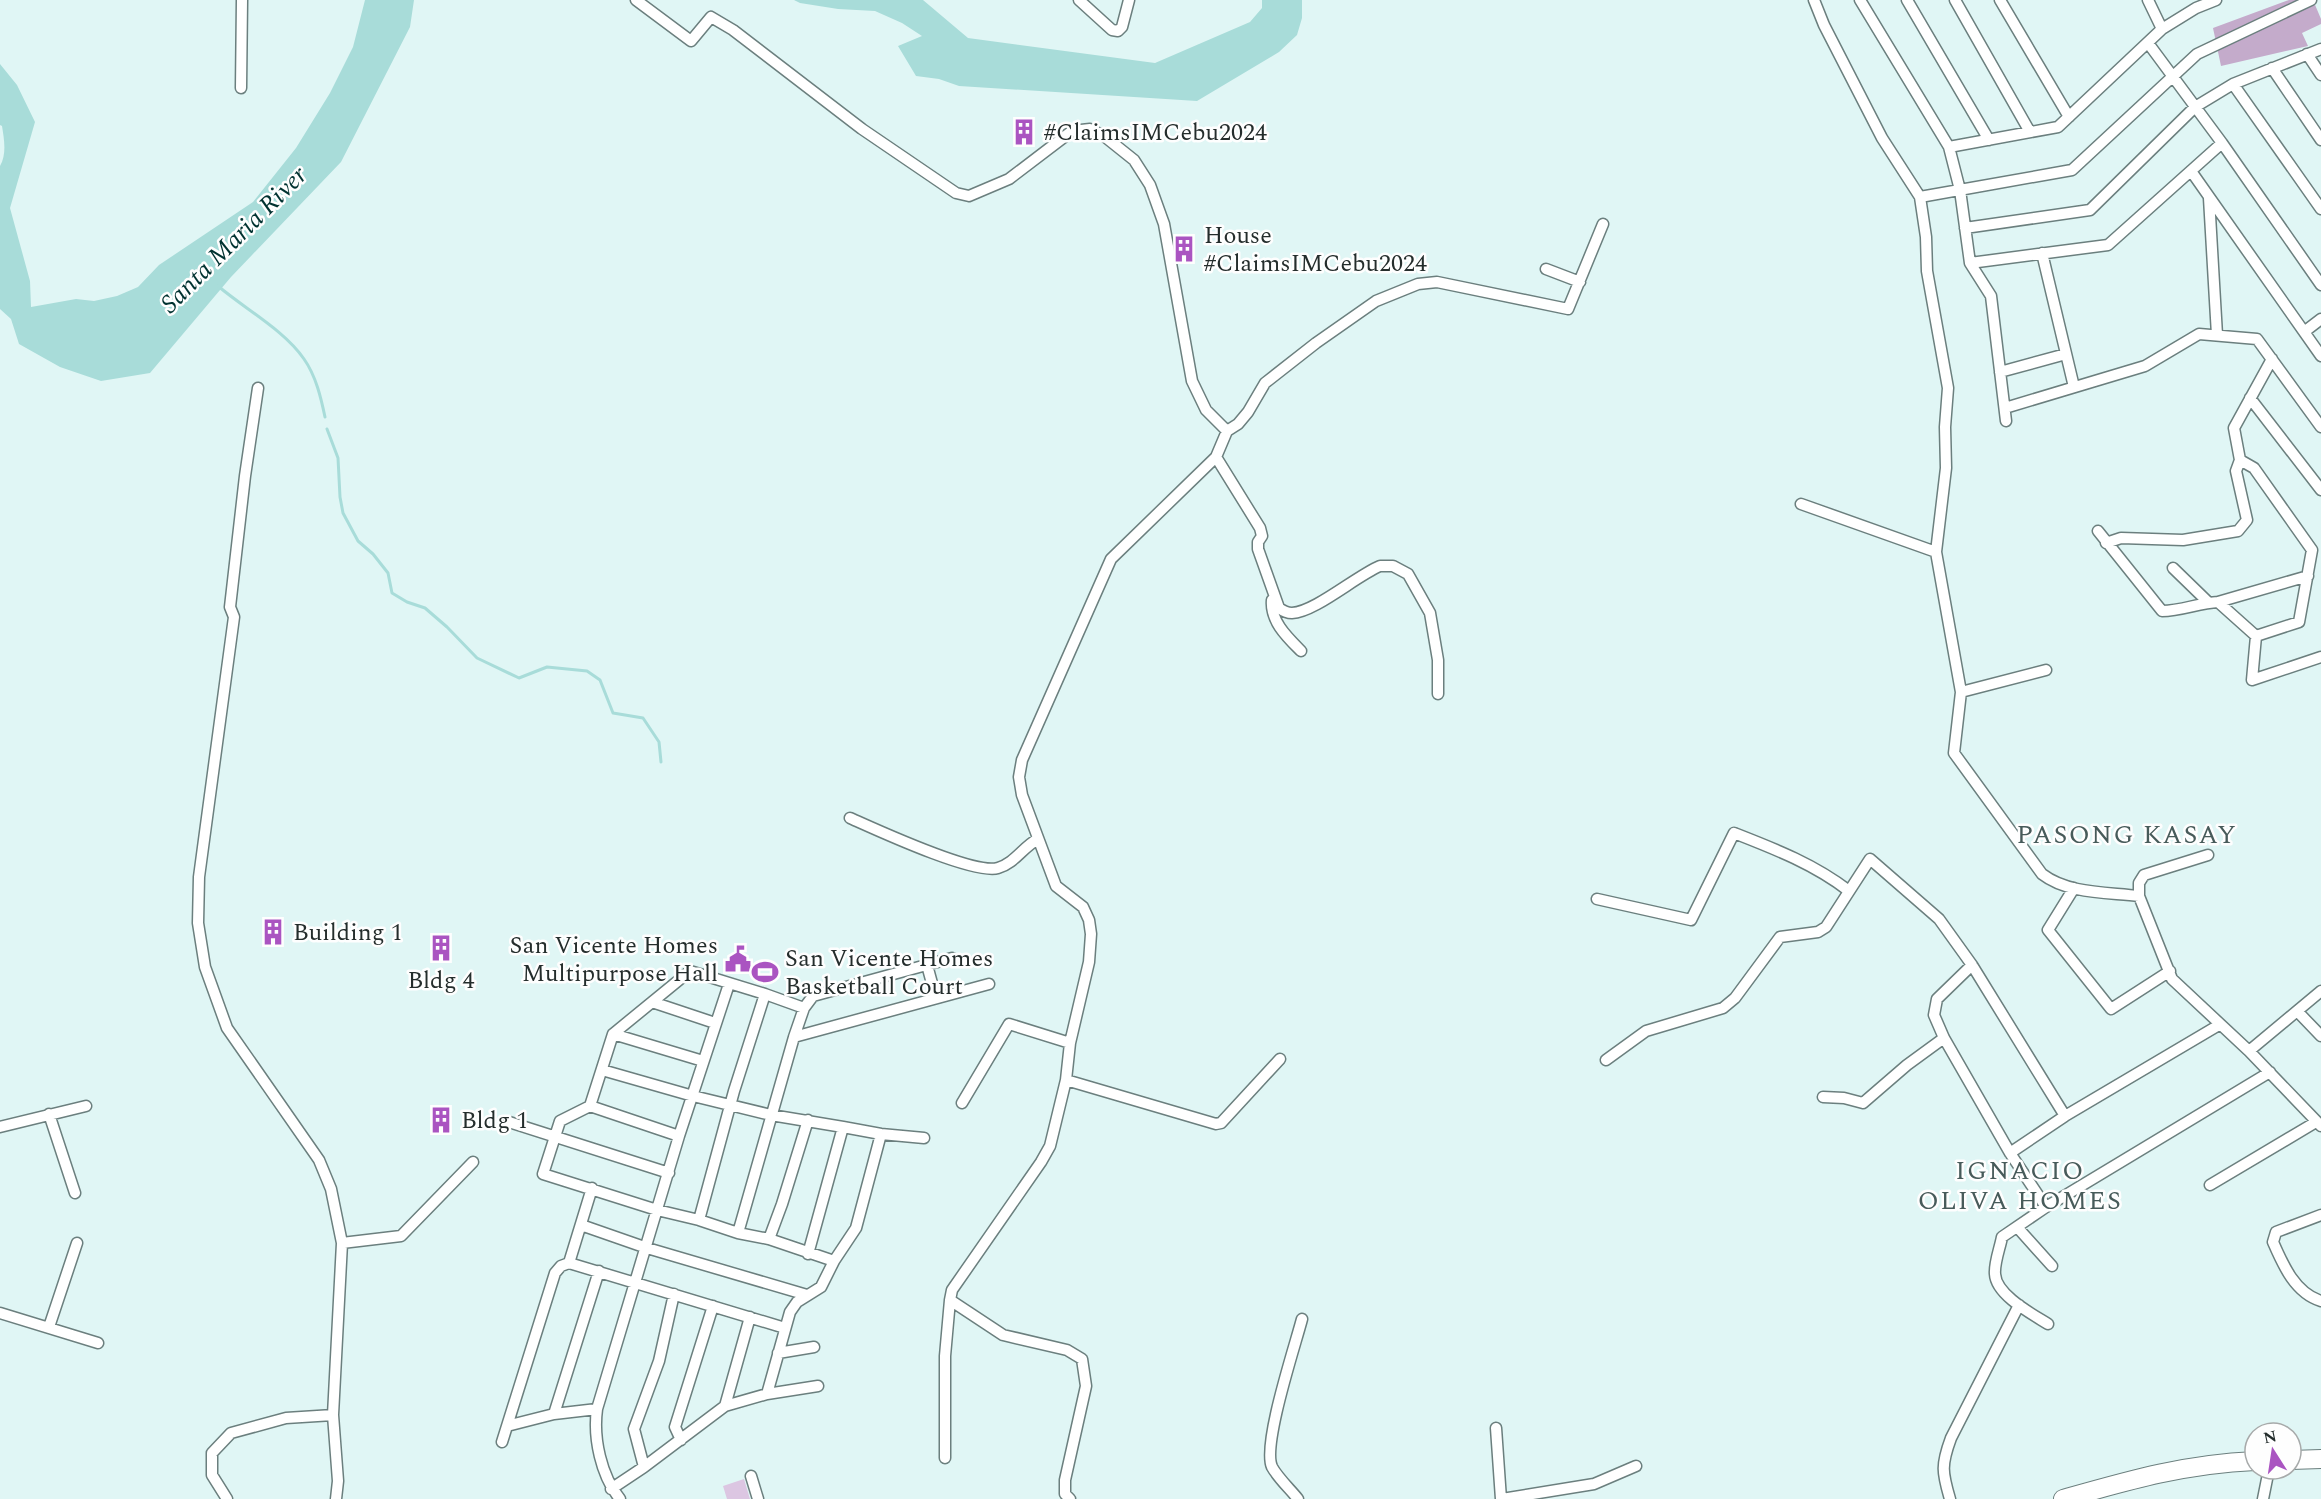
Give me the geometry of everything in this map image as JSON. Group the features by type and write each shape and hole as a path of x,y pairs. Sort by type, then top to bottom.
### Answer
{"main road":[{"path":"2303,1460 2321,1459"},
{"path":"2063,1499 2155,1473 2210,1464 2243,1462"}],"street":[{"path":"241,88 242,0"},
{"path":"636,0 691,41 711,17 733,30 862,129 956,193 969,196 1009,179 1072,131 1090,129 1104,136 1134,160 1150,185 1164,224 1192,381 1206,410 1227,431"},
{"path":"1079,0 1112,30 1118,31 1122,27 1130,0"},
{"path":"1814,0 1824,25 1882,138 1920,197 1926,237 1927,270 1948,388 1945,427 1946,468 1936,552 1961,692 1954,753 2042,874 2052,882 2074,888 2139,896"},
{"path":"1907,0 1989,140"},
{"path":"1955,0 2030,132"},
{"path":"2000,0 2069,117"},
{"path":"2148,0 2162,29"},
{"path":"1949,147 2058,128 2162,29 2194,4 2216,0"},
{"path":"1920,197 2072,170 2172,75 2198,54 2311,0"},
{"path":"1864,1 1949,147 1960,190 1970,263 1991,296 2006,422"},
{"path":"2148,43 2222,143 2321,285"},
{"path":"1965,228 2090,210 2195,107 2233,84 2321,49"},
{"path":"2307,54 2321,75"},
{"path":"2272,68 2321,140"},
{"path":"2233,84 2321,210"},
{"path":"1970,263 2108,244 2222,143"},
{"path":"2192,171 2321,356"},
{"path":"2209,196 2217,335"},
{"path":"945,1458 945,1356 952,1290 1050,1146 1066,1080 1070,1043 1089,962 1091,934 1089,920 1083,907 1056,886 1022,795 1019,777 1022,760 1111,559 1216,457 1227,431 1238,424 1248,412 1265,383 1316,343 1376,301 1418,284 1437,282 1568,309 1603,224"},
{"path":"2042,254 2074,387"},
{"path":"1546,269 1580,282"},
{"path":"2304,332 2321,319"},
{"path":"2005,408 2145,366 2199,334 2217,335 2257,339 2321,427"},
{"path":"2000,372 2066,354"},
{"path":"2106,543 2121,538 2183,540 2238,531 2247,520 2236,471 2240,460 2234,428 2272,358"},
{"path":"258,388 230,607 234,617 199,877 198,923 205,967 227,1028 319,1160 331,1189 342,1242 333,1415 338,1481 336,1499"},
{"path":"2250,398 2321,490"},
{"path":"1216,457 1260,528 1262,536 1258,542 1258,549 1279,608 1288,613 1294,613 1311,607 1380,566 1393,566 1408,574 1430,613 1438,660 1438,694"},
{"path":"2240,460 2254,468 2312,550 2299,622 2256,636"},
{"path":"1801,504 1936,552"},
{"path":"2098,531 2162,611 2178,611 2308,576"},
{"path":"2173,568 2256,636"},
{"path":"1274,594 1272,602 1275,618 1284,634 1301,651"},
{"path":"2256,636 2252,680 2321,657"},
{"path":"1961,692 2046,670"},
{"path":"850,818 926,850 985,869 1006,864 1038,839"},
{"path":"1598,899 1690,920 1734,833 1808,864 1827,874 1849,891"},
{"path":"2208,855 2144,874 2139,883 2139,896 2172,979 2249,1051 2319,1124 2210,1185"},
{"path":"1606,1060 1646,1031 1723,1008 1735,998 1780,937 1818,932 1826,927 1870,859 1940,919 1972,964 2065,1116"},
{"path":"2074,888 2048,930 2111,1009 2170,972"},
{"path":"738,1233 794,1037 804,1008 813,996 952,958"},
{"path":"1972,964 1937,999 1934,1015 1944,1038 2010,1153 2046,1207"},
{"path":"927,965 936,998"},
{"path":"804,1008 690,971 613,1034 590,1106 560,1121 543,1174 657,1210 699,1220 738,1233 769,1239 834,1261"},
{"path":"620,1499 611,1489 596,1437 597,1408 679,1136 729,984"},
{"path":"794,1037 989,984"},
{"path":"2249,1051 2321,991"},
{"path":"699,1220 765,994"},
{"path":"652,1002 715,1023"},
{"path":"2297,1011 2321,1036"},
{"path":"962,1103 1009,1024 1070,1043"},
{"path":"2010,1153 2065,1116 2219,1025"},
{"path":"613,1034 703,1060"},
{"path":"1823,1097 1844,1098 1863,1103 1907,1065 1944,1038"},
{"path":"1066,1080 1216,1124 1221,1123 1280,1059"},
{"path":"602,1070 771,1115 881,1134 924,1138"},
{"path":"2048,1324 2019,1305 2002,1290 1995,1274 2002,1237 2046,1207 2270,1072"},
{"path":"0,1127 86,1106"},
{"path":"590,1106 679,1136"},
{"path":"49,1114 75,1193"},
{"path":"769,1239 783,1204 808,1120"},
{"path":"509,1122 669,1173"},
{"path":"808,1254 843,1127"},
{"path":"767,1394 790,1311 807,1294 821,1287 834,1261 856,1228 881,1134"},
{"path":"342,1242 400,1236 473,1162"},
{"path":"569,1263 592,1188"},
{"path":"2321,1215 2276,1232 2273,1242 2298,1289 2312,1299 2321,1302"},
{"path":"581,1225 647,1248 807,1294"},
{"path":"2017,1227 2052,1266"},
{"path":"49,1327 77,1243"},
{"path":"502,1442 555,1273 561,1266 569,1263 599,1271 784,1328"},
{"path":"554,1414 599,1271"},
{"path":"644,1467 634,1428 659,1361 674,1294"},
{"path":"950,1300 1003,1335 1067,1350 1082,1359 1086,1386 1065,1480 1065,1494 1070,1499"},
{"path":"1950,1499 1943,1475 1944,1458 1951,1438 2019,1305"},
{"path":"681,1440 675,1427 713,1306"},
{"path":"0,1313 98,1343"},
{"path":"725,1406 750,1317"},
{"path":"1298,1499 1272,1466 1270,1454 1272,1434 1302,1319"},
{"path":"778,1353 814,1347"},
{"path":"611,1489 725,1406 767,1394 818,1386"},
{"path":"507,1426 554,1414 597,1408"},
{"path":"227,1499 212,1474 212,1453 231,1433 286,1418 333,1415"},
{"path":"1496,1428 1501,1499 1594,1484 1636,1466"},
{"path":"751,1476 758,1499"},
{"path":"2263,1499 2267,1481"}],"shaded area":[{"path":"2289,0 2313,0 2321,19 2321,24 2302,33 2308,46 2221,66 2213,28"},
{"path":"744,1479 750,1499 727,1499 723,1486"}],"water":[{"name":"Santa Maria River","path":"365,0 414,0 410,27 341,162 231,277 150,373 101,381 60,367 19,344 11,319 0,309 0,166 4,157 4,146 0,125 0,64 17,85 35,122 10,208 30,281 31,307 76,299 94,301 117,296 138,287 159,265 253,202 296,148 330,93 353,47"},
{"path":"794,0 923,0 968,38 1155,63 1250,22 1262,8 1262,0 1302,0 1302,18 1297,35 1279,52 1197,101 959,86 939,79 916,76 898,46 922,36 902,23 875,11 838,9"}],"waterway":[{"name":"Santa Maria River","path":"218,286 275,329 296,348 312,373 325,417"},
{"path":"327,429 338,458 343,513 358,541 373,554 388,573 392,593 407,602 425,608 477,658 519,678 547,667 587,671 600,680 613,713 643,718 659,742 661,762"}],"place":[{"name":"#ClaimsIMCebu2024","path":"1024,132"},
{"name":"House #ClaimsIMCebu2024","path":"1184,249"},
{"name":"Building 1","path":"273,932"},
{"name":"Bldg 4","path":"441,948"},
{"name":"San Vicente Homes Multipurpose Hall","path":"738,959"},
{"name":"San Vicente Homes Basketball Court","path":"765,972"},
{"name":"Bldg 1","path":"441,1120"}],"district":[{"name":"PASONG KASAY","path":"2127,834"},
{"name":"IGNACIO OLIVA HOMES","path":"2020,1185"}]}
